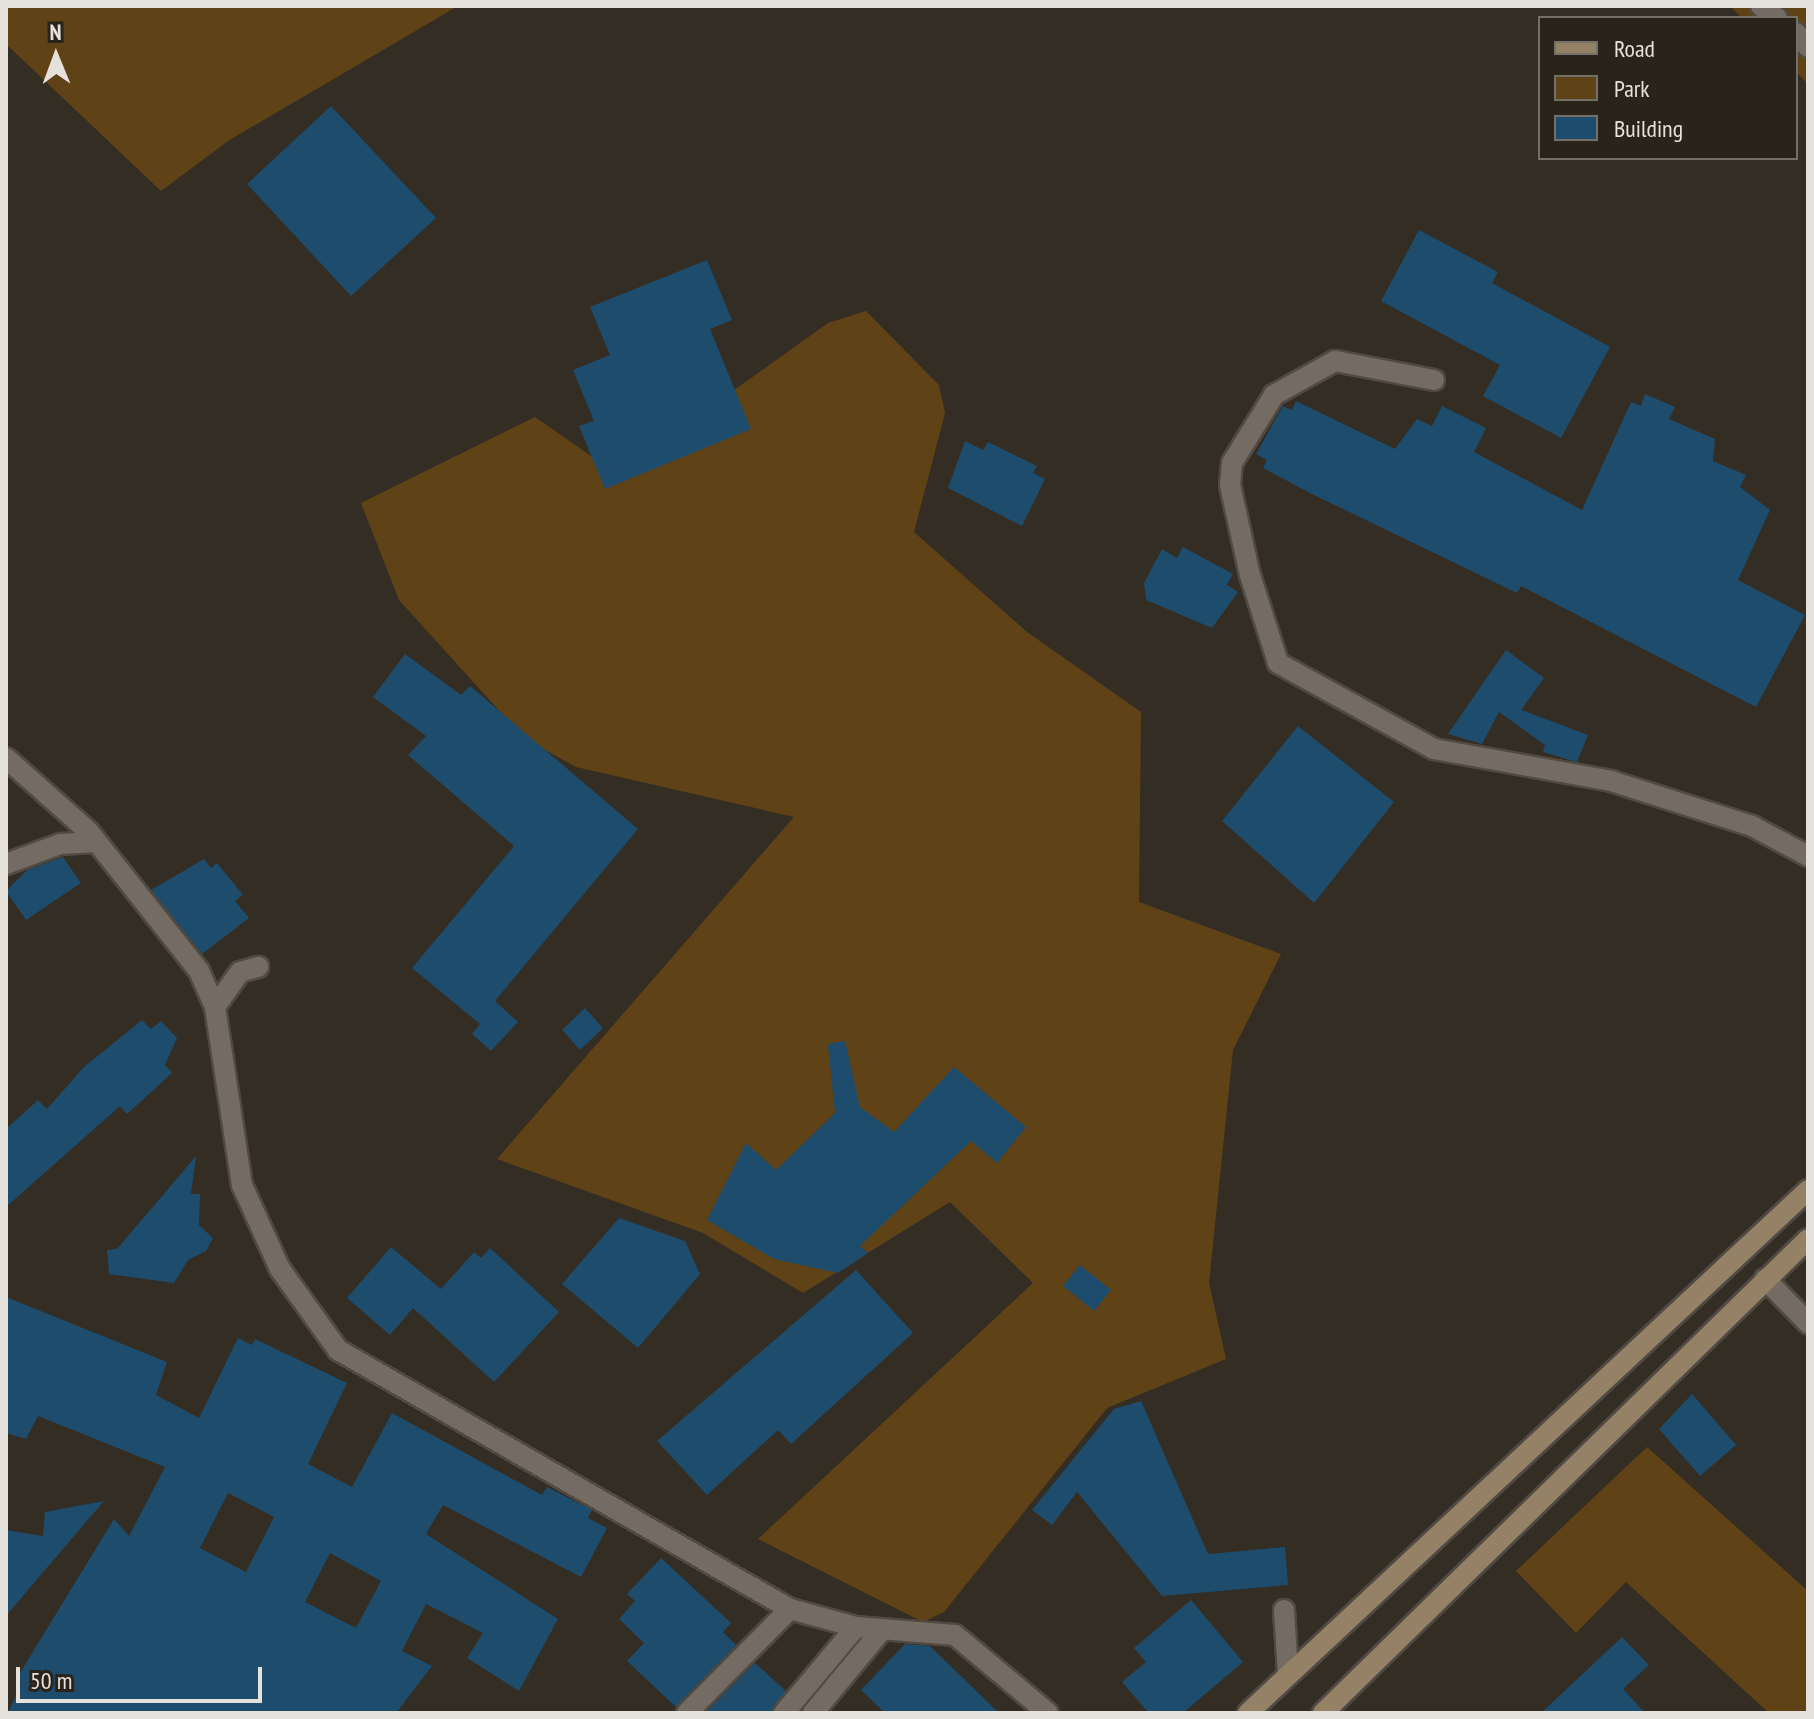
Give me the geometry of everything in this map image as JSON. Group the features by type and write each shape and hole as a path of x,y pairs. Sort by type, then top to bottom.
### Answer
{"street":[{"path":"1434,380 1335,361 1274,395 1232,463 1230,485 1250,575 1278,663 1434,749 1611,781 1752,826 1808,856"},
{"path":"6,758 97,842 199,971 215,1007 242,1185 280,1269 338,1350 790,1609 856,1627 955,1635 1048,1713"},
{"path":"6,864 60,844 97,842"},
{"path":"215,1007 240,972 258,967"},
{"path":"1248,1713 1808,1190"},
{"path":"1323,1713 1808,1239"},
{"path":"1765,1279 1808,1323"},
{"path":"687,1713 790,1609"},
{"path":"1284,1610 1288,1673"},
{"path":"784,1713 856,1627"},
{"path":"813,1713 882,1630"}],"green space":[{"path":"6,6 458,6 228,141 161,191 6,44"},
{"path":"1730,6 1808,6 1808,84 1798,74 1798,16 1740,16"},
{"path":"866,311 939,385 945,413 914,532 1027,632 1141,712 1139,902 1281,954 1233,1050 1209,1283 1226,1359 1107,1408 944,1612 923,1622 758,1539 1033,1283 950,1202 803,1293 703,1233 497,1159 794,817 576,767 524,738 399,600 361,503 535,417 617,474 828,323"},
{"path":"1647,1447 1808,1591 1808,1713 1769,1713 1626,1582 1576,1633 1516,1571"}],"building":[{"path":"331,106 436,218 351,296 247,184"},
{"path":"1419,230 1498,272 1492,283 1610,347 1561,438 1483,396 1500,365 1381,301"},
{"path":"707,260 732,320 710,329 751,429 605,489 579,426 594,421 573,370 610,355 590,307"},
{"path":"1645,394 1675,407 1669,419 1715,439 1713,461 1746,475 1740,487 1770,510 1738,580 1805,615 1756,707 1521,586 1517,593 1312,494 1263,468 1267,460 1256,454 1283,406 1292,410 1296,401 1395,449 1417,419 1432,426 1442,406 1486,428 1474,452 1582,510 1631,402 1641,406"},
{"path":"965,441 983,450 988,442 1037,466 1033,473 1045,479 1022,526 948,488"},
{"path":"1183,547 1233,574 1227,585 1238,592 1212,628 1146,600 1144,583 1162,549 1177,558"},
{"path":"1506,650 1544,678 1521,710 1588,735 1577,762 1543,752 1545,745 1499,712 1482,744 1448,734"},
{"path":"405,654 461,695 470,686 638,829 495,1001 518,1022 491,1051 472,1034 480,1024 412,968 514,846 408,755 426,736 373,697"},
{"path":"1298,726 1394,802 1314,903 1222,821"},
{"path":"63,857 81,883 26,920 6,891 27,870"},
{"path":"204,859 211,868 217,863 243,895 235,901 249,918 202,954 151,890"},
{"path":"585,1008 603,1028 580,1050 562,1030"},
{"path":"142,1020 151,1029 161,1021 177,1038 165,1065 172,1073 127,1114 120,1106 6,1207 6,1129 38,1100 47,1109 84,1067"},
{"path":"845,1041 860,1107 894,1132 954,1067 1026,1127 997,1163 971,1141 860,1246 868,1253 838,1273 774,1259 707,1220 746,1143 776,1170 835,1113 828,1044"},
{"path":"196,1156 191,1194 200,1194 199,1225 213,1238 206,1251 188,1260 174,1283 109,1274 107,1250 117,1249"},
{"path":"619,1218 685,1241 700,1274 638,1348 562,1284"},
{"path":"391,1247 441,1289 474,1252 481,1258 490,1248 559,1312 494,1382 413,1308 390,1335 347,1298"},
{"path":"1080,1265 1111,1290 1094,1311 1063,1286"},
{"path":"856,1270 913,1333 791,1444 778,1430 707,1495 657,1441"},
{"path":"6,1297 167,1362 156,1395 199,1418 238,1338 252,1345 255,1339 347,1383 308,1464 352,1487 392,1413 542,1495 547,1487 592,1510 588,1518 607,1528 581,1577 443,1505 426,1534 558,1619 519,1691 467,1658 483,1633 426,1604 402,1651 432,1666 396,1713 8,1713 21,1684 15,1681 114,1519 129,1536 165,1467 38,1416 26,1439 6,1433","holes":["228,1493 274,1517 246,1572 200,1548","330,1553 381,1581 356,1628 305,1602"]},
{"path":"1692,1394 1736,1445 1700,1476 1659,1429"},
{"path":"1141,1401 1208,1554 1285,1547 1288,1585 1162,1596 1077,1492 1052,1525 1032,1510 1114,1409"},
{"path":"104,1501 6,1616 6,1530 43,1536 45,1512"},
{"path":"661,1558 731,1623 723,1632 736,1645 676,1707 627,1661 644,1643 619,1619 635,1601 627,1594"},
{"path":"1191,1600 1243,1662 1183,1713 1149,1713 1122,1682 1146,1662 1134,1648"},
{"path":"1622,1637 1649,1665 1623,1689 1645,1713 1541,1713"},
{"path":"905,1644 930,1646 999,1713 885,1713 861,1690"},
{"path":"755,1663 786,1691 771,1713 705,1713"}]}
